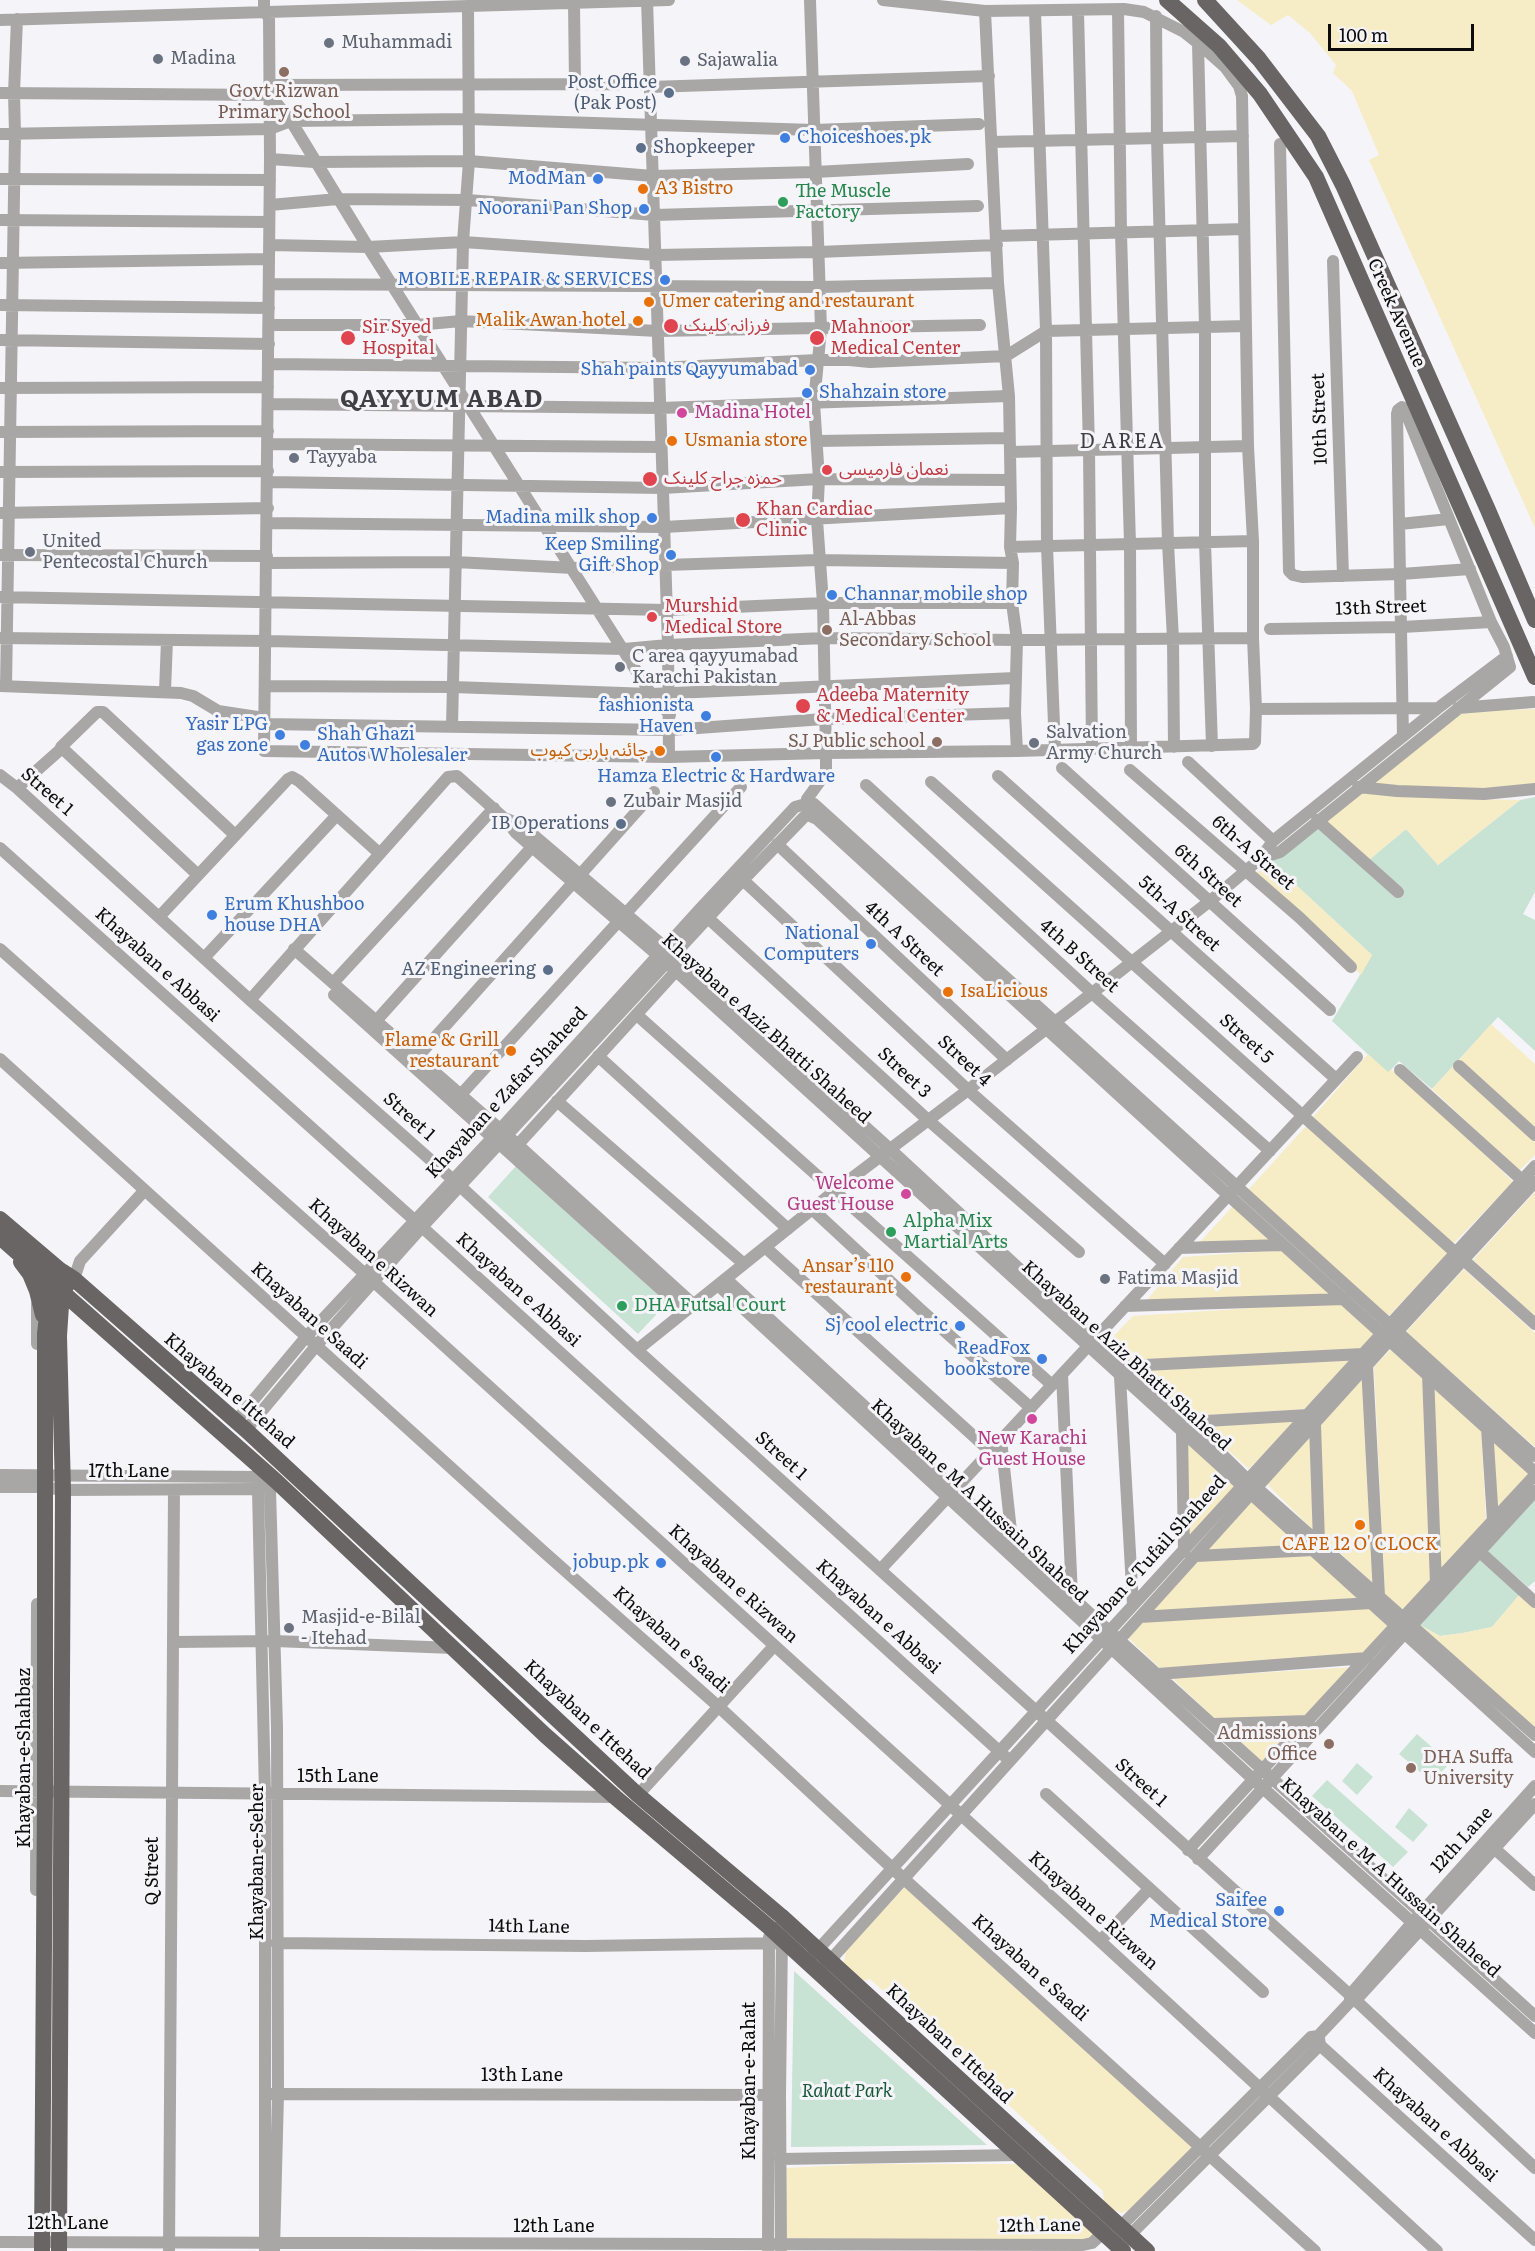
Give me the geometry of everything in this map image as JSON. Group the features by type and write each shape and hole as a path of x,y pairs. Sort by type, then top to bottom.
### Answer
{"main road":[{"name":"Creek Avenue","path":"1167,0 1219,46 1260,94 1316,177 1535,677"},
{"name":"Creek Avenue","path":"1205,0 1259,59 1318,136 1484,499 1535,621"},
{"name":"Khayaban e Ittehad","path":"0,1219 118,1340 263,1482 453,1648 615,1797 779,1932 824,1955 1116,2240"},
{"name":"Khayaban e Ittehad","path":"6,1242 62,1280 241,1426 638,1795 813,1968 1018,2155 1116,2240 1147,2251"},
{"path":"6,1242 30,1274 57,1331 79,1319 87,1323 105,1340 118,1340"},
{"name":"Khayaban-e-Shahbaz","path":"50,2246 52,1792 41,1481 62,1280"},
{"name":"Khayaban-e-Shahbaz","path":"52,1792 66,1483 57,1331"}],"street":[{"path":"0,20 270,8 468,7 669,0"},
{"path":"665,955 708,918 804,817 826,773 823,603 817,520 819,479 814,403 821,329 810,0"},
{"path":"270,8 267,641 264,751 669,757 1250,745 1255,742 1256,710 1253,541 1245,326 1242,96 1239,86 1225,67 1184,32 1144,12 1118,10 985,11 883,0"},
{"path":"647,1 666,566 669,757"},
{"path":"574,4 575,84"},
{"path":"459,391 463,242 468,200 469,161 468,7"},
{"path":"1118,10 1121,232 1132,639 1131,747"},
{"path":"985,11 998,283 1009,396 1010,547 1013,563 1012,603 1017,640 1015,678 1017,751"},
{"path":"1035,11 1046,332 1047,546 1055,750"},
{"path":"1078,11 1089,449 1092,749"},
{"path":"1156,16 1157,138 1167,543 1173,639 1174,747"},
{"path":"17,19 13,220 6,263 3,686 165,691 193,696 218,711 264,721 452,727 670,730 824,719 1015,713"},
{"path":"1198,43 1205,327 1205,542 1212,746"},
{"path":"0,93 575,84 650,85 989,76"},
{"path":"270,90 459,391 464,406 494,445 651,694 670,715"},
{"path":"0,134 270,129 291,121 468,119 814,130 979,124"},
{"path":"992,142 1039,139 1243,136"},
{"path":"1280,144 1286,374 1287,564 1293,575 1302,577 1470,569"},
{"path":"270,159 314,162 469,161 653,176 815,172 969,164"},
{"path":"0,179 270,180"},
{"path":"270,205 338,199 468,200 654,215 978,206"},
{"path":"0,220 269,222"},
{"path":"269,245 368,248 463,242 656,255 818,252 997,241 1042,234 1244,229"},
{"path":"6,263 269,259"},
{"name":"10th Street","path":"1333,261 1343,576"},
{"path":"269,284 819,287 998,283"},
{"path":"6,305 269,308"},
{"path":"269,326 417,325 461,321 658,331 980,325"},
{"path":"268,364 659,368 817,360 870,362 1006,356 1046,332 1245,326"},
{"path":"6,340 269,344"},
{"path":"5,388 268,387"},
{"path":"268,404 660,408 1009,396"},
{"path":"452,727 457,445 464,406"},
{"path":"1261,858 1280,852 1358,787 1507,670 1510,663 1402,407 1399,408 1397,414 1403,736"},
{"path":"5,432 268,437 457,445 661,447"},
{"path":"817,441 1009,438"},
{"path":"1010,452 1248,446"},
{"path":"5,472 268,477 520,487 663,488 819,479 1010,480"},
{"path":"4,513 268,508"},
{"path":"267,523 664,527 1011,508"},
{"path":"1400,524 1449,519"},
{"path":"1010,547 1253,541"},
{"path":"4,555 455,562 573,568 819,560 1013,563"},
{"path":"4,597 667,610 823,603 1012,603"},
{"name":"13th Street","path":"1270,629 1402,627 1491,622"},
{"path":"3,638 267,641 624,650 668,645 824,638 1091,640 1253,638"},
{"path":"165,691 167,640"},
{"path":"637,1350 836,1190 1210,901 1261,858 1273,841 1438,708 1507,656"},
{"path":"265,686 453,687 651,694 1015,678"},
{"path":"1256,710 1403,710 1533,702"},
{"path":"18,788 97,712 103,712 235,835"},
{"path":"61,749 198,876"},
{"path":"1188,762 1273,841"},
{"name":"6th Street","path":"1062,768 1330,1010"},
{"name":"6th-A Street","path":"1130,770 1246,871 1350,967"},
{"name":"Street 1","path":"0,775 18,788 453,1186 880,1570 1535,2168"},
{"name":"Khayaban e Aziz Bhatti Shaheed","path":"379,853 448,777 457,776 506,819 516,833 532,847 577,880"},
{"path":"159,917 292,777 379,853 250,1000"},
{"name":"5th-A Street","path":"998,777 1172,930 1336,1079"},
{"name":"Street 5","path":"932,782 1535,1324"},
{"name":"4th B Street","path":"866,785 1092,993 1269,1151"},
{"path":"457,1099 741,787"},
{"path":"1358,787 1397,791 1484,794 1535,789"},
{"path":"414,1061 654,792"},
{"path":"665,955 795,807 809,808 1232,1191 1390,1332 1535,1456"},
{"path":"333,983 494,808"},
{"path":"204,958 337,815"},
{"name":"Khayaban e Aziz Bhatti Shaheed","path":"506,819 523,826 577,880 665,955 885,1153 1250,1487 1375,1599 1535,1735"},
{"path":"1317,820 1398,892"},
{"name":"4th A Street","path":"777,844 1007,1060"},
{"path":"376,1021 532,847"},
{"name":"Khayaban e Abbasi","path":"0,848 420,1221 1011,1759"},
{"name":"Street 4","path":"743,880 968,1090 1165,1264"},
{"name":"Street 3","path":"708,918 928,1120 1079,1252"},
{"name":"Khayaban e Rizwan","path":"0,950 369,1278 1100,1941 1259,2090 1437,2251"},
{"path":"291,952 333,983 376,1021 414,1061"},
{"path":"291,952 514,1148 689,1308"},
{"name":"Khayaban e Aziz Bhatti Shaheed","path":"665,955 676,971 885,1153"},
{"name":"Khayaban e Zafar Shaheed","path":"241,1426 306,1336 369,1278 665,955"},
{"path":"514,1148 676,971"},
{"path":"637,1015 836,1190 1052,1385"},
{"path":"598,1056 788,1229"},
{"path":"880,1570 1357,1057"},
{"name":"Khayaban e Saadi","path":"0,1059 718,1707 904,1879 1315,2251"},
{"path":"1459,1065 1535,1135"},
{"path":"1400,1070 1522,1180"},
{"path":"557,1101 744,1264"},
{"name":"Khayaban e Tufail Shaheed","path":"1460,1256 1535,1166"},
{"name":"Khayaban e Tufail Shaheed","path":"824,1955 904,1879 1140,1617 1190,1554 1365,1359 1460,1256 1535,1182"},
{"path":"62,1280 144,1191"},
{"path":"1232,1191 1284,1245 1344,1299 1390,1332 1428,1374 1535,1473 1436,1584 1405,1625 1367,1658 1309,1721 1268,1773"},
{"path":"812,1209 921,1311 1031,1408"},
{"path":"1179,1248 1284,1245"},
{"path":"765,1247 990,1451"},
{"path":"241,1426 316,1346 369,1278"},
{"name":"Khayaban e M A Hussain Shaheed","path":"722,1282 1116,1644 1258,1784 1535,2033"},
{"path":"37,1291 41,1481"},
{"path":"1125,1306 1344,1299"},
{"path":"1133,1605 1122,1371 1365,1359 1375,1599 1140,1617"},
{"path":"1062,1374 1072,1596"},
{"path":"1428,1374 1436,1584"},
{"path":"1311,1420 1316,1546 1190,1554 1185,1427 1311,1420"},
{"path":"1487,1428 1493,1521"},
{"path":"1001,1440 1012,1540"},
{"name":"17th Lane","path":"0,1475 41,1481 174,1490 256,1489 263,1482"},
{"name":"17th Lane","path":"0,1487 41,1481"},
{"name":"17th Lane","path":"66,1483 263,1482"},
{"name":"Khayaban-e-Seher","path":"263,1482 270,1490 272,1500 268,1641 278,2094 270,2247"},
{"name":"Q Street","path":"169,2247 174,1490"},
{"path":"1198,1859 1268,1773 1405,1625 1480,1552 1535,1491"},
{"name":"Khayaban e M A Hussain Shaheed","path":"952,1493 1012,1540 1072,1596 1106,1635"},
{"path":"1480,1552 1535,1602"},
{"name":"Khayaban e Tufail Shaheed","path":"813,1968 892,1868 1133,1605 1190,1554"},
{"name":"Khayaban e Aziz Bhatti Shaheed","path":"1405,1625 1535,1752"},
{"path":"174,1642 268,1641 453,1648"},
{"name":"Khayaban e M A Hussain Shaheed","path":"1116,1644 1158,1674 1535,2016"},
{"path":"638,1795 774,1646"},
{"path":"1158,1674 1367,1658"},
{"path":"1214,1724 1309,1721"},
{"path":"1188,1850 1258,1784"},
{"name":"12th Lane","path":"0,2241 50,2246 774,2248 1083,2245 1116,2240 1210,2156 1269,2098 1535,1786"},
{"name":"15th Lane","path":"0,1791 615,1797"},
{"path":"50,2246 37,2064 52,1792"},
{"name":"Khayaban-e-Seher","path":"270,2247 263,2094 271,1794"},
{"path":"1046,1794 1263,1992"},
{"name":"12th Lane","path":"1426,1916 1495,1848 1535,1804"},
{"path":"1495,1848 1535,1885"},
{"path":"1100,1941 1149,1889"},
{"path":"774,2248 780,2159 774,2095 779,1932"},
{"name":"14th Lane","path":"276,1943 586,1946 779,1932"},
{"name":"Khayaban e Abbasi","path":"1317,2039 1535,2240"},
{"name":"12th Lane","path":"1116,2240 1200,2147 1259,2090 1317,2039"},
{"name":"13th Lane","path":"263,2094 774,2095"},
{"name":"Khayaban-e-Rahat","path":"774,2095 774,2248"},
{"path":"780,2159 1018,2155"}],"green space":[{"path":"1535,797 1535,892 1523,914 1535,920 1535,1051 1498,1017 1432,1089 1399,1061 1388,1073 1332,1021 1372,955 1271,862 1318,826 1398,894 1404,889 1369,860 1406,829 1438,865 1520,800"},
{"path":"516,1166 667,1303 638,1334 488,1197"},
{"path":"1535,1498 1535,1581 1528,1587 1487,1551"},
{"path":"1480,1558 1520,1594 1492,1627 1440,1636 1420,1625"},
{"path":"1417,1734 1450,1763 1432,1782 1399,1754"},
{"path":"1357,1763 1373,1777 1357,1795 1342,1781"},
{"path":"1327,1780 1408,1852 1393,1867 1312,1796"},
{"path":"1409,1808 1428,1825 1413,1842 1395,1827"},
{"name":"Rahat Park","path":"794,1971 987,2145 791,2147"}],"sand":[{"path":"1237,0 1535,0 1535,528 1369,160 1379,155 1352,91 1333,73 1336,65 1310,33 1288,15 1271,25"},
{"path":"1535,709 1535,784 1482,791 1372,784 1458,711"},
{"path":"1362,793 1520,800 1438,865 1406,829 1369,860 1323,824"},
{"path":"1271,862 1372,955 1361,975 1308,922 1254,875"},
{"path":"1491,1024 1535,1064 1535,1130 1459,1060"},
{"path":"1368,1054 1388,1072 1391,1069 1479,1148 1513,1182 1453,1244 1313,1117"},
{"path":"1454,1065 1535,1142 1535,1155 1519,1171 1432,1089"},
{"path":"1307,1125 1449,1253 1388,1317 1248,1190"},
{"path":"1535,1192 1535,1316 1473,1260"},
{"path":"1233,1206 1274,1243 1199,1243"},
{"path":"1285,1250 1330,1293 1324,1296 1146,1301 1183,1257"},
{"path":"1464,1269 1535,1333 1535,1447 1406,1332"},
{"path":"1342,1302 1376,1334 1359,1350 1127,1361 1107,1343 1133,1316"},
{"path":"1392,1348 1423,1376 1430,1580 1404,1612 1385,1594 1374,1367"},
{"path":"1352,1359 1306,1409 1192,1416 1141,1371"},
{"path":"1364,1377 1376,1586 1324,1538 1320,1426"},
{"path":"1433,1384 1481,1428 1486,1521 1441,1572"},
{"path":"1298,1419 1249,1469 1201,1426"},
{"path":"1311,1436 1313,1530 1267,1484"},
{"path":"1492,1439 1529,1473 1495,1513"},
{"path":"1187,1442 1236,1487 1186,1540"},
{"path":"1251,1499 1305,1549 1203,1551"},
{"path":"1310,1555 1362,1600 1149,1612 1197,1559"},
{"path":"1520,1594 1535,1607 1535,1729 1420,1625 1440,1636 1492,1627"},
{"path":"1369,1608 1390,1628 1364,1655 1160,1668 1127,1637 1141,1621"},
{"path":"1354,1667 1307,1718 1215,1719 1172,1678"},
{"path":"1301,1727 1265,1764 1228,1730"},
{"path":"905,1887 1194,2147 1133,2209 1121,2213 1104,2205 1103,2191 870,1979 858,1982 844,1962 846,1949"},
{"path":"862,2164 1016,2164 1096,2236 1084,2242 786,2238 786,2168"}],"place":[{"name":"Muhammadi","path":"329,43"},
{"name":"Madina","path":"158,59"},
{"name":"Sajawalia","path":"685,61"},
{"name":"Govt Rizwan Primary School","path":"284,72"},
{"name":"Post Office (Pak Post)","path":"669,93"},
{"name":"Choiceshoes.pk","path":"785,138"},
{"name":"Shopkeeper","path":"641,148"},
{"name":"ModMan","path":"598,179"},
{"name":"A3 Bistro","path":"643,189"},
{"name":"The Muscle Factory","path":"783,202"},
{"name":"Noorani Pan Shop","path":"644,209"},
{"name":"MOBILE REPAIR & SERVICES","path":"665,280"},
{"name":"Umer catering and restaurant","path":"649,302"},
{"name":"Malik Awan hotel","path":"638,321"},
{"name":"فرزانہ کلینک","path":"671,326"},
{"name":"Sir Syed Hospital","path":"348,338"},
{"name":"Mahnoor Medical Center","path":"817,338"},
{"name":"Shah paints Qayyumabad","path":"810,370"},
{"name":"Shahzain store","path":"807,393"},
{"name":"Madina Hotel","path":"682,413"},
{"name":"Usmania store","path":"672,441"},
{"name":"Tayyaba","path":"294,458"},
{"name":"نعمان فارمیسی","path":"827,470"},
{"name":"حمزہ جراح کلینک","path":"650,479"},
{"name":"Madina milk shop","path":"652,518"},
{"name":"Khan Cardiac Clinic","path":"743,520"},
{"name":"United Pentecostal Church","path":"30,552"},
{"name":"Keep Smiling Gift Shop","path":"671,555"},
{"name":"Channar mobile shop","path":"832,595"},
{"name":"Murshid Medical Store","path":"652,617"},
{"name":"Al-Abbas Secondary School","path":"827,630"},
{"name":"C area qayyumabad Karachi Pakistan","path":"620,667"},
{"name":"Adeeba Maternity & Medical Center","path":"803,706"},
{"name":"fashionista Haven","path":"706,716"},
{"name":"Yasir LPG gas zone","path":"280,735"},
{"name":"SJ Public school","path":"937,742"},
{"name":"Salvation Army Church","path":"1034,743"},
{"name":"Shah Ghazi Autos Wholesaler","path":"305,745"},
{"name":"چائنہ باربی کیوب","path":"660,751"},
{"name":"Hamza Electric & Hardware","path":"716,757"},
{"name":"Zubair Masjid","path":"611,802"},
{"name":"IB Operations","path":"621,824"},
{"name":"Erum Khushboo house DHA","path":"212,915"},
{"name":"National Computers","path":"871,944"},
{"name":"AZ Engineering","path":"548,970"},
{"name":"IsaLicious","path":"948,992"},
{"name":"Flame & Grill restaurant","path":"511,1051"},
{"name":"Welcome Guest House","path":"906,1194"},
{"name":"Alpha Mix Martial Arts","path":"891,1232"},
{"name":"Ansar’s 110 restaurant","path":"906,1277"},
{"name":"Fatima Masjid","path":"1105,1279"},
{"name":"DHA Futsal Court","path":"622,1306"},
{"name":"Sj cool electric","path":"960,1326"},
{"name":"ReadFox bookstore","path":"1042,1359"},
{"name":"New Karachi Guest House","path":"1032,1419"},
{"name":"CAFE 12 O' CLOCK","path":"1360,1525"},
{"name":"jobup.pk","path":"661,1563"},
{"name":"Masjid-e-Bilal - Itehad","path":"289,1628"},
{"name":"Admissions Office","path":"1329,1744"},
{"name":"DHA Suffa University","path":"1411,1768"},
{"name":"Saifee Medical Store","path":"1279,1911"}],"district":[{"name":"QAYYUM ABAD","path":"442,400"},
{"name":"D AREA","path":"1122,442"}]}
